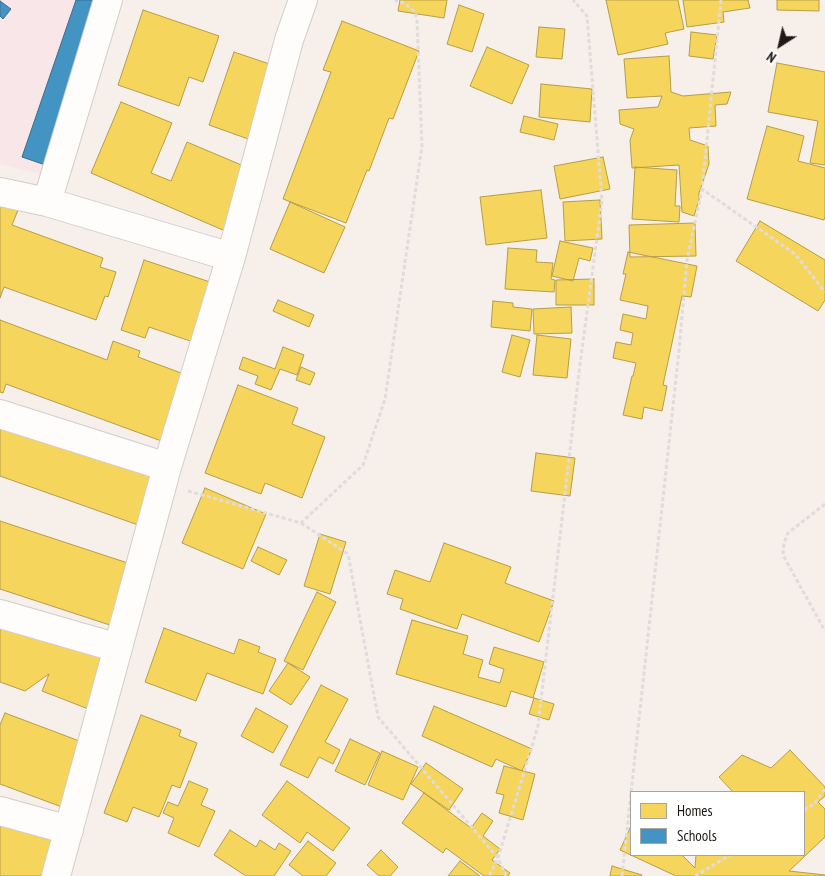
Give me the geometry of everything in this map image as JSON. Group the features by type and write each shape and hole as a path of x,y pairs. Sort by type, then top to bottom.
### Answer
{"street":[{"path":"46,202 108,0"},
{"path":"56,876 165,475 231,257 289,40 303,0"},
{"path":"0,192 46,202 231,257"},
{"path":"0,414 165,475"},
{"path":"0,614 118,648"},
{"path":"0,811 69,830"}],"path":[{"path":"301,523 363,465 385,399 422,146 417,21 415,12 404,3 395,0"},
{"path":"489,876 498,858 538,726 580,364 602,201 587,16 573,0"},
{"path":"631,791 679,351 687,260 702,189 721,0"},
{"path":"702,189 795,254 825,292"},
{"path":"165,475 301,523 348,554 378,717 498,858 506,876"},
{"path":"825,504 788,533 784,543 783,555 825,631"},
{"path":"805,809 815,803 825,789"},
{"path":"622,876 630,802"},
{"path":"695,876 728,856"}],"shaded area":[{"path":"0,0 97,0 45,175 0,164"}],"building: Homes":[{"path":"400,0 447,0 444,18 398,11"},
{"path":"606,0 678,0 684,29 665,33 668,44 618,55"},
{"path":"683,0 748,0 750,8 723,12 724,22 687,27"},
{"path":"777,0 819,0 819,11 777,10"},
{"path":"459,5 484,14 472,52 447,44"},
{"path":"143,10 219,36 203,82 189,77 179,106 118,85"},
{"path":"342,21 419,51 393,119 389,118 369,171 367,170 346,223 283,199 331,72 323,70"},
{"path":"539,27 565,29 562,59 536,57"},
{"path":"691,32 717,35 713,59 689,56"},
{"path":"487,47 529,65 512,104 470,86"},
{"path":"234,52 290,71 265,145 209,125"},
{"path":"669,56 671,92 683,96 731,92 727,104 715,105 716,126 689,128 690,140 708,146 709,164 699,193 694,216 682,212 679,165 632,168 630,140 634,129 620,124 619,110 658,107 662,96 627,98 624,59"},
{"path":"777,63 825,72 825,165 810,163 818,121 768,112"},
{"path":"541,84 592,89 590,122 539,117"},
{"path":"121,102 172,123 151,173 171,181 187,142 265,175 239,237 91,173"},
{"path":"524,116 558,124 554,140 520,132"},
{"path":"767,126 804,136 798,161 825,168 824,220 747,199"},
{"path":"603,157 610,189 560,199 554,166"},
{"path":"635,167 677,170 675,206 680,206 679,222 632,219"},
{"path":"541,190 547,238 486,245 480,197"},
{"path":"600,200 602,239 565,241 563,202"},
{"path":"290,202 345,227 324,273 270,249"},
{"path":"0,203 18,210 12,225 103,258 100,267 116,272 108,297 105,296 96,320 4,287 0,298"},
{"path":"760,221 825,260 825,300 818,311 736,261"},
{"path":"695,223 696,256 630,257 629,225"},
{"path":"560,241 593,248 590,261 579,258 573,281 552,276"},
{"path":"508,248 537,250 536,262 553,263 551,279 555,280 554,292 505,289"},
{"path":"628,252 697,266 691,297 682,296 663,385 667,386 662,411 644,407 642,419 623,415 636,363 613,358 616,342 631,345 633,333 620,330 623,314 646,319 648,306 620,300 626,274 623,274"},
{"path":"144,260 216,284 196,343 149,327 145,338 121,330"},
{"path":"594,279 594,305 556,305 556,280"},
{"path":"278,300 314,315 309,327 273,311"},
{"path":"493,301 513,303 513,307 532,309 530,331 491,327"},
{"path":"571,307 572,333 534,334 533,309"},
{"path":"0,320 107,360 113,341 140,351 138,357 200,380 175,446 6,384 3,393 0,392"},
{"path":"512,335 530,340 520,377 502,372"},
{"path":"537,335 571,339 567,378 533,375"},
{"path":"283,347 304,355 297,375 280,369 271,390 255,384 258,376 239,369 243,357 275,369"},
{"path":"301,367 315,373 310,385 296,380"},
{"path":"238,385 298,408 292,424 325,437 302,498 265,483 261,494 205,473"},
{"path":"0,414 160,471 141,526 0,476"},
{"path":"536,453 575,458 570,496 531,491"},
{"path":"205,488 266,514 243,569 182,543"},
{"path":"0,521 146,569 125,630 0,589"},
{"path":"320,534 346,542 330,594 304,586"},
{"path":"444,543 511,567 505,583 554,601 539,642 462,614 457,629 400,609 403,599 387,594 395,570 430,582"},
{"path":"258,547 287,560 279,575 251,561"},
{"path":"317,592 336,602 303,670 284,661"},
{"path":"0,616 113,651 91,710 42,691 49,674 25,691 0,682"},
{"path":"412,620 468,636 463,654 483,660 478,677 500,683 504,669 489,664 494,647 544,662 533,698 511,691 506,707 396,674"},
{"path":"164,628 234,654 239,639 260,647 258,652 276,659 263,694 207,673 196,701 145,682"},
{"path":"288,663 310,677 291,705 269,691"},
{"path":"321,685 348,699 325,742 340,750 333,764 319,757 308,778 280,765"},
{"path":"534,698 554,704 549,720 529,714"},
{"path":"434,706 532,749 522,771 496,759 492,767 422,736"},
{"path":"256,708 288,726 273,753 241,736"},
{"path":"5,713 90,745 62,807 0,784 0,725"},
{"path":"141,715 181,730 179,736 197,743 180,788 172,785 159,817 133,807 127,822 104,813"},
{"path":"350,739 380,753 365,785 335,771"},
{"path":"790,750 825,787 825,796 818,802 825,809 825,837 805,856 805,791 732,791 719,777 742,755 771,768"},
{"path":"382,751 418,767 403,800 368,785"},
{"path":"426,763 463,789 449,810 411,784"},
{"path":"504,766 535,774 523,820 499,813 504,795 496,793"},
{"path":"189,781 208,789 201,805 215,811 199,847 168,833 174,818 163,813 168,802 178,806"},
{"path":"287,781 350,828 333,851 307,832 300,843 262,815"},
{"path":"424,793 471,828 482,813 493,821 483,836 500,849 492,860 510,873 508,876 484,876 446,848 443,853 402,823"},
{"path":"0,818 66,840 49,876 42,874 42,876 0,876"},
{"path":"630,828 630,855 620,850"},
{"path":"230,830 256,847 260,840 275,850 279,843 291,851 274,876 246,876 214,855"},
{"path":"308,841 336,863 326,876 303,876 289,865"},
{"path":"381,850 398,867 390,876 379,876 367,865"},
{"path":"633,856 683,856 695,868 696,856 805,856 789,871 825,876 676,876"},
{"path":"460,861 480,876 448,876"},
{"path":"612,866 642,875 610,876"}],"building: Schools":[{"path":"76,0 119,0 60,170 22,157"},
{"path":"0,1 11,9 3,19 0,16"}]}
